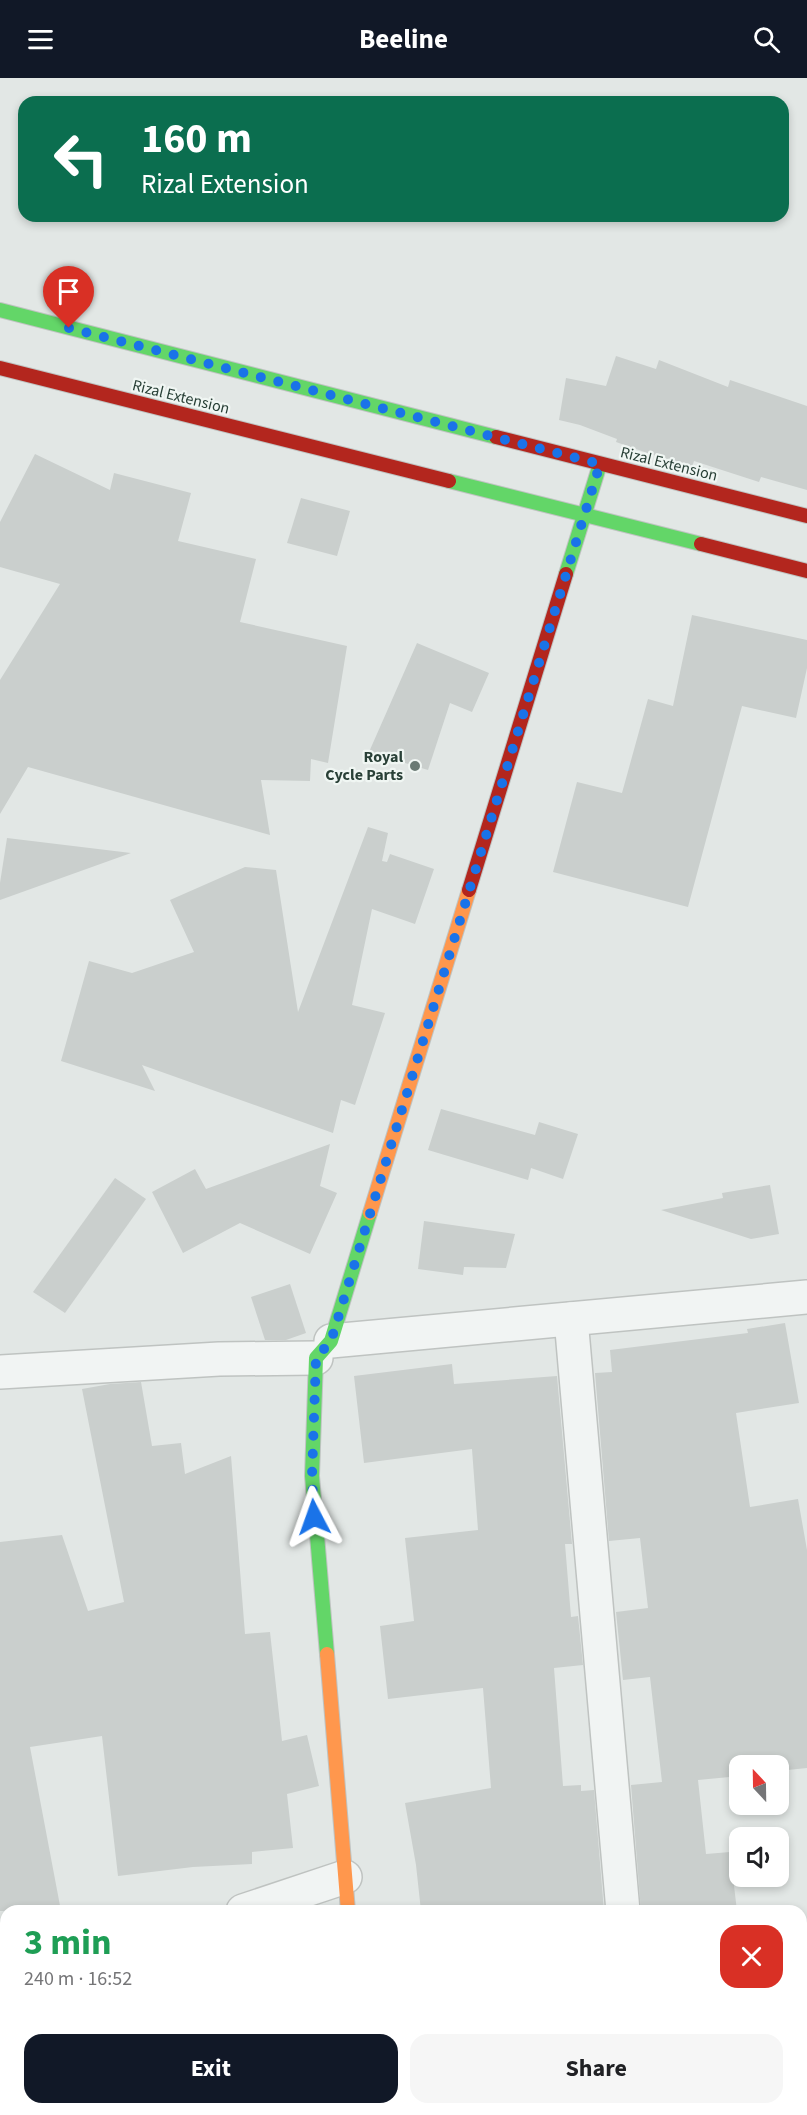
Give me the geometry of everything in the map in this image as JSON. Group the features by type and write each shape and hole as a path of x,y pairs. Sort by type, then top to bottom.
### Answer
{"main road":[{"name":"Rizal Extension","path":"0,310 807,516"},
{"name":"Rizal Extension","path":"0,368 807,572"},
{"path":"347,1905 312,1476 323,1350 600,464"}],"street":[{"path":"0,1372 219,1359 323,1350 570,1319 807,1297"},
{"path":"570,1319 622,1905"},
{"path":"261,1905 345,1877"}],"building":[{"path":"616,356 656,369 659,360 728,387 730,380 807,406 807,490 761,477 759,482 694,461 692,467 676,463 616,442 617,439 580,425 559,420 566,378 606,386"},
{"path":"35,454 110,490 114,473 191,493 178,541 256,559 240,622 347,646 328,763 311,759 310,781 261,780 270,835 28,767 0,814 0,680 60,584 0,567 0,522"},
{"path":"301,498 350,511 337,556 287,543"},
{"path":"692,615 807,640 807,668 796,718 742,706 688,907 553,872 577,782 622,793 648,699 673,706"},
{"path":"417,643 489,673 472,712 450,703 428,770 369,752"},
{"path":"368,827 388,833 382,861 387,862 390,854 434,869 415,924 372,909 352,1005 385,1013 355,1105 341,1100 333,1133 142,1065 155,1091 61,1061 89,961 132,973 194,952 170,900 245,867 276,870 298,1012"},
{"path":"7,838 131,853 0,900 0,883"},
{"path":"441,1109 535,1135 539,1122 578,1134 563,1179 531,1168 528,1180 428,1150"},
{"path":"330,1144 320,1186 337,1193 310,1254 240,1223 183,1253 152,1192 195,1169 206,1189"},
{"path":"115,1178 146,1199 65,1313 33,1292"},
{"path":"770,1185 779,1234 751,1239 661,1210 723,1198 722,1193"},
{"path":"424,1221 515,1234 506,1268 464,1267 463,1275 418,1269"},
{"path":"290,1284 306,1333 286,1340 265,1340 251,1297"},
{"path":"785,1323 799,1403 736,1413 750,1507 798,1499 807,1550 807,1768 789,1770 789,1755 729,1755 729,1777 698,1780 706,1854 729,1852 729,1887 734,1887 736,1905 641,1905 631,1785 662,1782 650,1677 623,1680 616,1612 648,1608 640,1538 609,1541 595,1373 612,1372 610,1350 748,1333 747,1329"},
{"path":"452,1364 454,1384 557,1376 572,1544 565,1544 571,1617 578,1616 583,1665 554,1668 563,1786 581,1785 581,1791 594,1790 604,1905 420,1905 405,1803 491,1788 483,1688 388,1699 380,1626 414,1621 405,1538 478,1530 472,1449 364,1463 354,1376"},
{"path":"141,1382 152,1446 181,1443 185,1474 231,1456 245,1634 270,1632 282,1741 307,1735 319,1786 287,1794 293,1848 252,1852 252,1864 193,1867 118,1876 102,1736 30,1747 60,1905 0,1905 0,1542 62,1535 88,1611 124,1602 82,1389"}],"traffic: fast":[{"path":"0,310 496,437"},
{"path":"566,574 600,464"},
{"path":"449,481 701,544"},
{"path":"327,1654 312,1476 316,1358 331,1341 370,1213"}],"traffic: slow":[{"path":"370,1213 469,890"},
{"path":"327,1654 348,1905"}],"traffic: jam":[{"path":"0,368 449,481"},
{"path":"496,437 807,516"},
{"path":"701,544 807,571"},
{"path":"469,890 566,574"}],"place":[{"name":"Royal Cycle Parts","path":"415,766"}],"route":[{"path":"69,328 600,464 331,1341 316,1358 312,1476 314,1517"}]}
